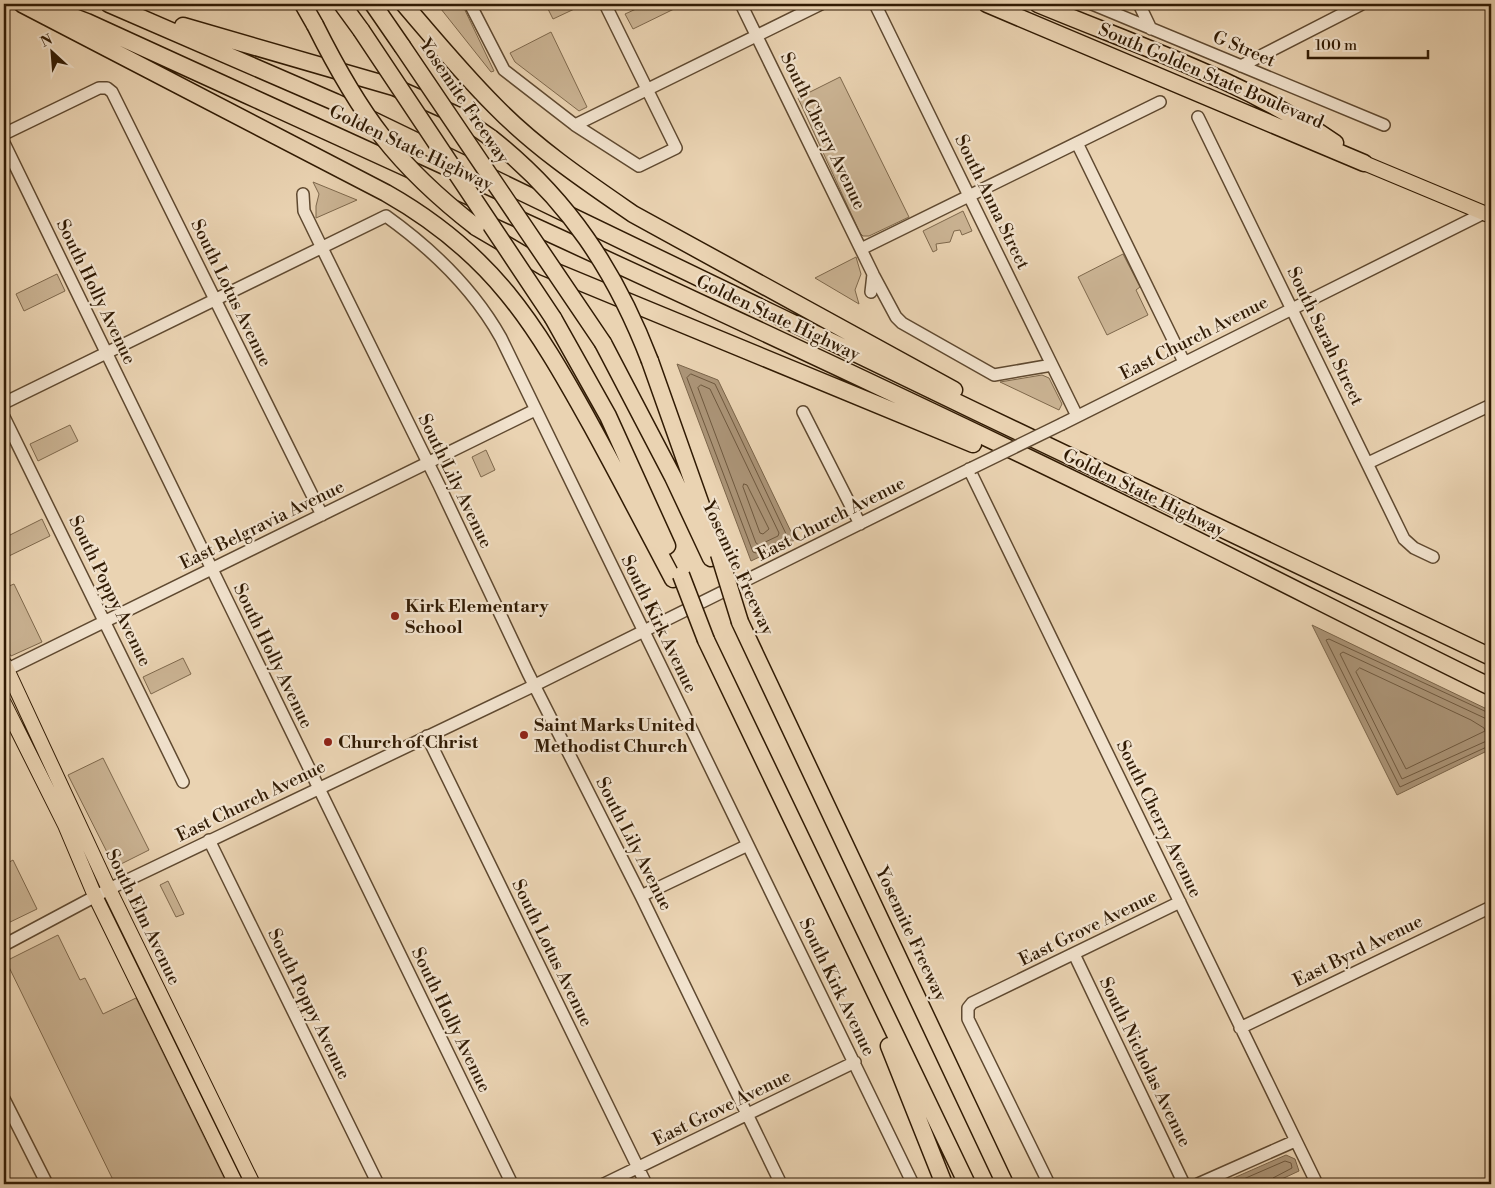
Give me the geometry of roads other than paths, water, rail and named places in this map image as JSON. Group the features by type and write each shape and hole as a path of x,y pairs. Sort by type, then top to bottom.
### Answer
{"highway":[{"path":"22,4 386,193 426,217 469,252 504,288 539,335 677,577"},
{"name":"Golden State Highway","path":"40,4 95,26 645,277 1142,513 1389,638 1491,687"},
{"name":"Golden State Highway","path":"109,4 335,102 1152,496 1491,657"},
{"path":"116,4 196,30 394,87 461,118 491,138 527,168 548,190 596,250 628,309 650,361 715,556"},
{"path":"303,4 345,84 381,138 437,197 476,227 544,268 1142,513"},
{"path":"342,4 553,318 608,416 706,640 967,1184"},
{"name":"Yosemite Freeway","path":"373,4 602,343 715,556 740,622 1005,1184"},
{"path":"404,4 457,67 496,108 577,175 633,214 979,403 1101,463 1152,496"},
{"name":"South Golden State Boulevard","path":"987,4 1364,163"},
{"name":"South Golden State Boulevard","path":"1038,4 1257,95 1306,123 1364,163"},
{"path":"1389,638 1491,696"},
{"path":"849,941 944,1184"},
{"path":"908,975 956,1060 1018,1184"}],"main road":[{"name":"South Golden State Boulevard","path":"1364,163 1488,214"},
{"name":"South Elm Avenue","path":"5,668 109,889 253,1184"},
{"name":"South Elm Avenue","path":"4,703 65,825 95,896 236,1184"}],"street":[{"path":"470,4 504,70 575,125 639,166 676,148 605,4"},
{"name":"South Cherry Avenue","path":"741,4 873,274 896,317 902,323 994,375 1052,365"},
{"path":"575,125 821,4"},
{"name":"South Anna Street","path":"875,4 1077,416"},
{"name":"G Street","path":"1092,4 1384,125"},
{"path":"1140,4 1152,29"},
{"path":"1241,66 1360,5"},
{"name":"South Lotus Avenue","path":"4,134 99,88 107,88 119,105 322,515"},
{"path":"861,249 1160,102"},
{"name":"South Sarah Street","path":"1198,117 1404,539 1414,548 1433,557"},
{"name":"South Holly Avenue","path":"4,143 512,1184"},
{"path":"1077,143 1184,362"},
{"name":"South Lily Avenue","path":"303,194 304,211 535,685 642,896 781,1184"},
{"name":"East Church Avenue","path":"4,945 109,889 535,685 1292,308 1488,214"},
{"name":"South Kirk Avenue","path":"322,248 386,216 440,260 476,299 501,338 913,1184"},
{"path":"4,403 322,248"},
{"path":"871,292 873,274"},
{"path":"1368,464 1491,405"},
{"name":"East Belgravia Avenue","path":"5,668 106,621 535,410"},
{"path":"803,412 860,524"},
{"name":"South Poppy Avenue","path":"4,417 106,621 183,782"},
{"name":"South Cherry Avenue","path":"971,469 1317,1184"},
{"name":"South Lotus Avenue","path":"427,736 646,1184"},
{"name":"South Poppy Avenue","path":"209,840 378,1184"},
{"path":"642,896 748,845"},
{"name":"East Grove Avenue","path":"1049,1184 968,1019 968,1008 972,1003 1180,902"},
{"name":"East Byrd Avenue","path":"1240,1028 1491,907"},
{"name":"South Nicholas Avenue","path":"1074,954 1184,1184"},
{"name":"East Grove Avenue","path":"604,1184 855,1062"},
{"path":"5,1104 47,1184"},
{"path":"1198,1184 1295,1140"}],"water":[{"path":"677,364 718,380 795,540 751,561"},
{"path":"1312,625 1491,711 1491,749 1397,795"},
{"path":"1286,1155 1295,1159 1299,1171 1271,1184 1220,1184"}],"place":[{"name":"Kirk Elementary School","path":"395,616"},
{"name":"Saint Marks United Methodist Church","path":"524,735"},
{"name":"Church of Christ","path":"328,742"}]}
